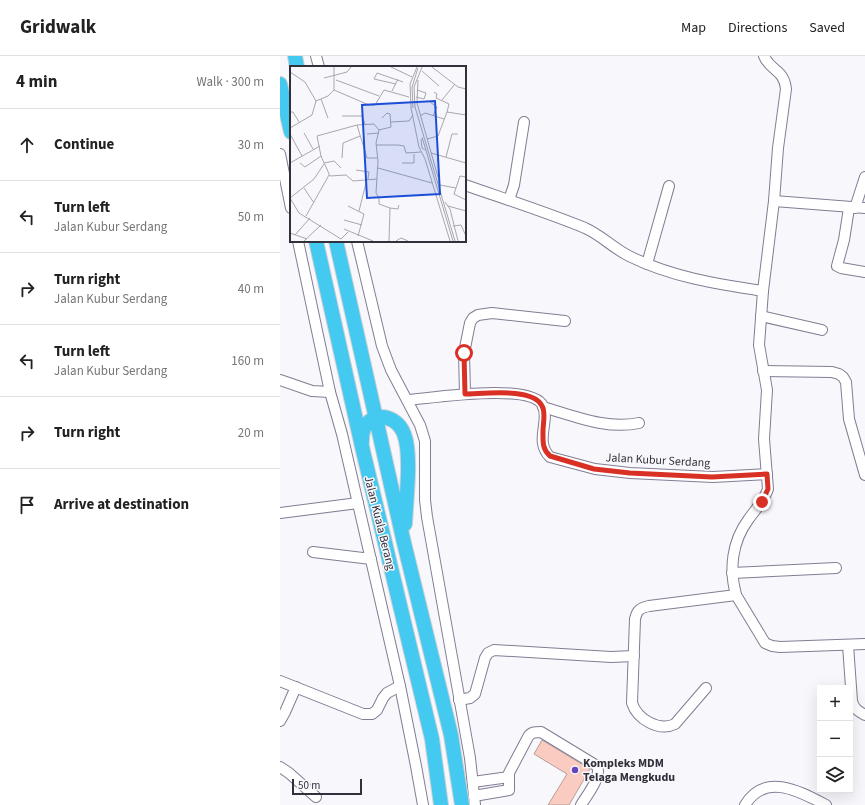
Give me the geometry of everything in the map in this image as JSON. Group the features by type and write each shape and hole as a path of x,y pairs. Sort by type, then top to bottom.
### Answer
{"highway":[{"path":"295,56 297,66"},
{"path":"280,84 290,128"},
{"name":"Jalan Kuala Berang","path":"316,242 363,451 432,739 441,805"},
{"name":"Jalan Kuala Berang","path":"336,242 404,543 451,735 462,805"},
{"path":"363,451 362,435 363,429 368,421 384,417 396,422 404,434 408,453 404,543"}],"street":[{"path":"316,56 319,66"},
{"path":"764,56 768,63 782,76 786,88 778,148 774,201 763,291 759,345 767,390 764,433 768,489 766,496 745,525 736,542 732,559 732,573 736,595 765,643 780,648 865,644"},
{"path":"509,200 514,185 524,122"},
{"path":"280,154 290,203"},
{"path":"865,177 837,266 865,272"},
{"path":"466,185 586,229 619,251 647,264 688,278 763,291"},
{"path":"647,264 669,186"},
{"path":"774,201 856,208"},
{"path":"298,242 330,392 342,434 400,686 418,773 422,805"},
{"path":"357,242 382,346 392,370 420,425 425,441 425,500 427,517 465,733 475,800 509,790 509,773 530,733 541,732 597,766 599,770 598,777 581,805"},
{"path":"312,309 330,305"},
{"path":"465,394 464,353 470,323 473,318 478,315 492,313 565,321"},
{"path":"761,316 822,330"},
{"path":"763,371 832,372 843,377 847,390 849,419 865,475"},
{"path":"280,380 312,391 330,392"},
{"path":"408,400 465,394 517,394 529,396 538,400 543,407 585,419 612,425 626,426 639,423"},
{"name":"Jalan Kubur Serdang","path":"543,407 542,444 546,453 561,460 594,469 630,473 712,477 767,474"},
{"path":"408,453 425,451"},
{"path":"280,513 358,503"},
{"path":"313,552 371,559"},
{"path":"732,573 836,568"},
{"path":"706,688 675,724 669,727 660,727 639,716 634,710 632,703 635,619 637,611 641,608 736,595"},
{"path":"848,645 853,707 865,715"},
{"path":"459,700 470,698 475,694 485,658 488,653 494,650 611,657 634,656"},
{"path":"280,681 363,714 372,714 377,710 387,693 400,686"},
{"path":"282,714 296,687"},
{"path":"451,735 465,733"},
{"path":"280,767 316,797"},
{"path":"473,782 509,777"},
{"path":"745,805 756,792 765,787 778,787 799,792 826,805"}],"building":[{"name":"Kompleks MDM Telaga Mengkudu","path":"542,740 590,769 569,805 548,805 567,774 534,754"}],"place":[{"name":"Kompleks MDM Telaga Mengkudu","path":"575,770"}],"route":[{"path":"464,353 465,394 505,393 529,396 538,400 543,407 544,413 542,444 546,453 550,456 594,469 630,473 712,477 767,474 768,489 762,502"}]}
